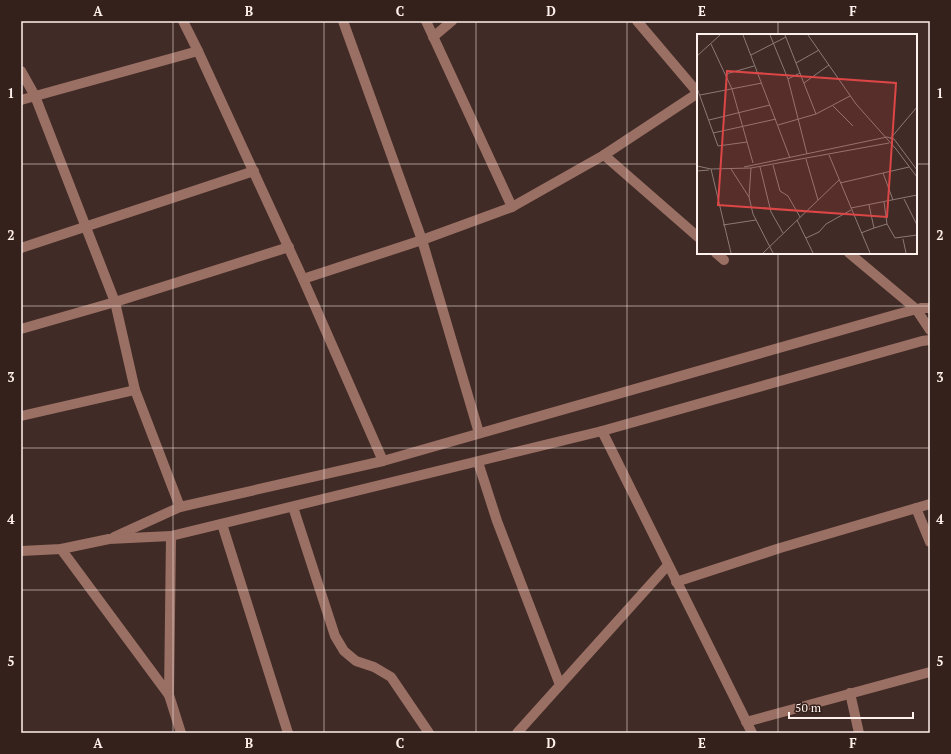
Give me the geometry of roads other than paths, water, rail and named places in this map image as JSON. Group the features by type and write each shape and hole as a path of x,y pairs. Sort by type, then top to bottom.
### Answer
{"street":[{"path":"183,21 289,247 383,460"},
{"path":"342,21 422,240 479,433"},
{"path":"426,21 512,207"},
{"path":"433,37 452,21"},
{"path":"637,21 697,92"},
{"path":"21,100 198,51"},
{"path":"21,71 35,96 114,302 135,390 180,507"},
{"path":"303,279 422,240 512,207 604,155 697,94"},
{"path":"604,155 697,236"},
{"path":"21,248 254,171"},
{"path":"21,329 114,302 289,247"},
{"path":"850,254 916,309 930,330"},
{"path":"109,539 180,507 383,460 916,309 930,308"},
{"path":"21,551 61,549 109,539 171,536 602,431 914,343 930,340"},
{"path":"21,416 135,390"},
{"path":"602,431 749,730 850,693 929,675"},
{"path":"478,462 497,521 560,685"},
{"path":"676,582 780,548 930,504"},
{"path":"293,507 335,636 344,651 356,661 374,667 391,677 429,733"},
{"path":"916,508 930,542"},
{"path":"222,524 288,733"},
{"path":"171,536 169,695 181,733"},
{"path":"61,549 169,695"},
{"path":"517,733 668,565"},
{"path":"850,693 859,733"}]}
